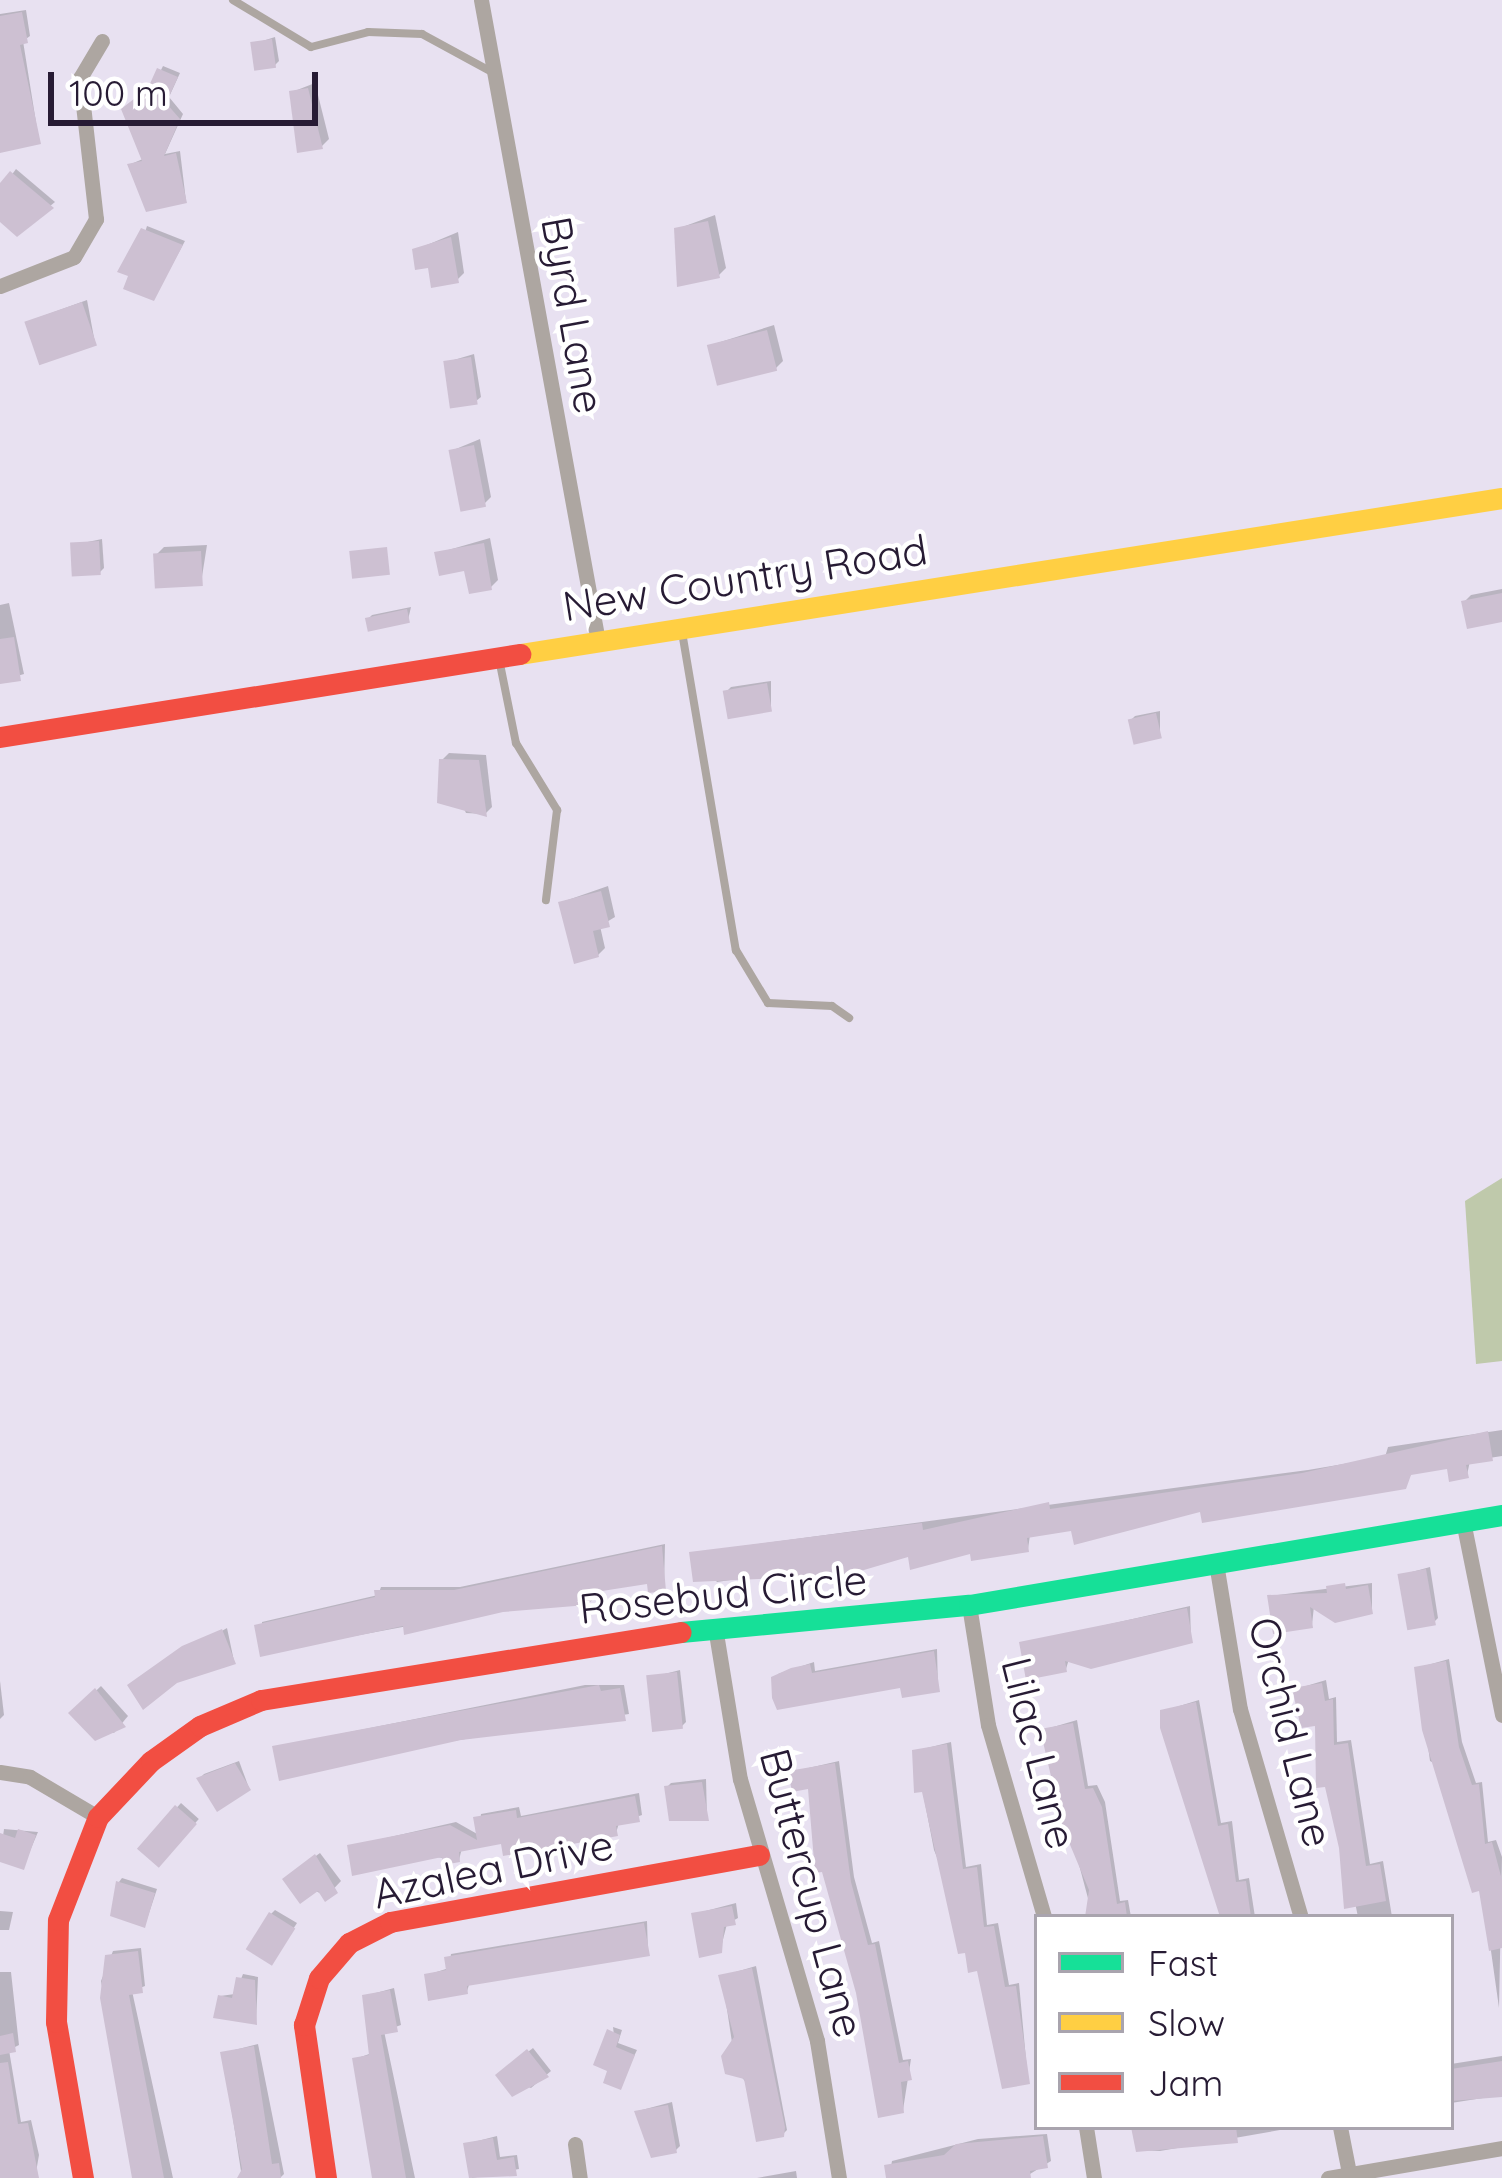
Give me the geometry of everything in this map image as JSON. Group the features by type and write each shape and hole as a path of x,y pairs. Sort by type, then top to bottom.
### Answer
{"street":[{"name":"Byrd Lane","path":"481,0 598,641"},
{"path":"0,286 74,257 96,219 80,78 102,41"},
{"name":"New Country Road","path":"0,737 1502,498"},
{"name":"Rosebud Circle","path":"83,2178 53,1970 71,1874 98,1817 151,1761 200,1726 261,1700 715,1627 968,1605 1502,1515"},
{"path":"1462,1521 1502,1715"},
{"name":"Orchid Lane","path":"1216,1563 1240,1709 1300,1914"},
{"name":"Lilac Lane","path":"968,1605 988,1725 1043,1914"},
{"name":"Buttercup Lane","path":"715,1627 759,1855 817,2041 839,2178"},
{"path":"0,1772 30,1777 98,1817"},
{"name":"Azalea Drive","path":"326,2178 304,2025 319,1978 350,1943 390,1922 759,1855"},
{"path":"1086,2130 1094,2178"},
{"path":"1341,2130 1349,2176"},
{"path":"574,2144 580,2178"},
{"path":"1328,2178 1502,2148"}],"lane":[{"path":"233,0 311,47 368,32 422,34 494,73"},
{"path":"681,628 736,950 768,1003 832,1006 849,1018"},
{"path":"498,655 516,743 556,810 546,900"}],"green space":[{"path":"1502,1178 1502,1361 1476,1364 1465,1201"}],"building":[{"path":"22,12 28,43 20,45 41,144 0,153 0,16"},
{"path":"272,39 276,68 254,71 250,42"},
{"path":"157,68 178,77 166,103 180,119 164,156 176,153 187,203 146,212 127,164 142,161 121,109 148,88"},
{"path":"308,88 323,149 297,153 289,91"},
{"path":"10,171 54,208 17,237 0,222 0,183"},
{"path":"708,221 720,278 677,287 674,228"},
{"path":"141,228 183,245 154,301 123,289 128,276 117,272"},
{"path":"451,237 459,283 431,288 428,268 415,270 412,249"},
{"path":"82,302 97,345 39,365 24,322"},
{"path":"767,330 777,371 717,386 707,345"},
{"path":"471,357 478,405 450,408 443,361"},
{"path":"474,445 486,507 460,512 448,450"},
{"path":"99,541 101,575 72,576 70,543"},
{"path":"484,543 492,590 469,594 464,571 439,576 434,552"},
{"path":"387,547 390,575 352,579 349,551"},
{"path":"201,551 203,586 155,588 153,554"},
{"path":"1502,593 1502,622 1467,629 1461,601"},
{"path":"407,609 410,623 368,632 365,618"},
{"path":"14,637 21,681 0,684 0,639"},
{"path":"767,683 772,712 728,719 723,691"},
{"path":"1156,713 1162,738 1134,745 1128,720"},
{"path":"439,759 479,760 487,817 437,803"},
{"path":"601,891 610,927 593,931 599,957 574,964 558,902"},
{"path":"1488,1431 1493,1461 1466,1465 1469,1478 1449,1482 1447,1469 1411,1475 1406,1489 1202,1523 1200,1512 1074,1545 1071,1531 1027,1538 1029,1552 971,1561 970,1554 910,1570 908,1557 847,1575 693,1582 689,1552 922,1523 923,1530 1049,1502 1050,1509 1302,1473"},
{"path":"662,1546 666,1591 648,1593 647,1584 602,1591 587,1605 503,1612 404,1635 403,1626 260,1657 254,1625 375,1597 374,1590 454,1590"},
{"path":"1426,1569 1436,1625 1407,1630 1397,1574"},
{"path":"1345,1583 1346,1589 1368,1585 1373,1614 1335,1623 1310,1607 1313,1628 1273,1634 1267,1595 1327,1593 1326,1586"},
{"path":"1187,1608 1193,1643 1091,1669 1065,1661 1067,1672 1026,1680 1019,1642"},
{"path":"222,1629 236,1664 177,1683 143,1710 127,1685 182,1646"},
{"path":"934,1651 940,1692 902,1698 900,1688 777,1710 772,1698 771,1677 791,1668 810,1664 812,1673"},
{"path":"1446,1661 1459,1747 1472,1785 1479,1784 1485,1844 1492,1842 1502,1880 1502,1948 1489,1951 1479,1891 1472,1893 1422,1730 1414,1667"},
{"path":"677,1672 683,1729 652,1732 646,1675"},
{"path":"1322,1683 1325,1701 1333,1699 1334,1745 1348,1743 1366,1866 1380,1864 1386,1901 1344,1909 1339,1848 1325,1787 1316,1788 1315,1726 1301,1728 1292,1688"},
{"path":"599,1685 601,1691 620,1688 626,1721 461,1740 279,1781 272,1746"},
{"path":"95,1688 126,1727 95,1741 68,1713"},
{"path":"1196,1702 1218,1826 1228,1824 1236,1882 1246,1881 1251,1914 1219,1914 1160,1728 1160,1710"},
{"path":"1073,1723 1085,1789 1093,1788 1102,1807 1117,1904 1125,1902 1127,1914 1085,1914 1089,1890 1063,1828 1040,1729"},
{"path":"947,1744 963,1869 977,1867 984,1927 994,1926 1005,1987 1016,1986 1030,2084 1002,2089 977,1971 968,1973 965,1953 958,1954 922,1792 914,1793 912,1750"},
{"path":"235,1763 251,1790 217,1812 196,1778"},
{"path":"835,1763 851,1882 868,1945 875,1944 899,2063 908,2061 912,2080 901,2082 904,2113 878,2118 856,1993 822,1872 815,1873 808,1789 792,1792 788,1771"},
{"path":"702,1782 709,1821 669,1821 664,1786"},
{"path":"635,1796 640,1822 616,1826 618,1836 503,1856 501,1844 459,1852 460,1862 443,1865 442,1857 352,1876 347,1845 450,1825 477,1840 473,1817 516,1810 517,1818"},
{"path":"175,1805 197,1824 159,1868 137,1849"},
{"path":"18,1829 36,1835 24,1870 0,1862 0,1833 15,1838"},
{"path":"315,1854 338,1893 325,1902 318,1891 300,1904 282,1879"},
{"path":"116,1881 155,1893 145,1928 110,1916"},
{"path":"732,1906 736,1925 724,1927 722,1953 699,1958 691,1913"},
{"path":"269,1912 295,1928 272,1966 246,1949"},
{"path":"644,1923 650,1956 467,1986 468,1994 428,2001 424,1974 446,1970 444,1957"},
{"path":"138,1951 143,1993 129,1995 164,2178 132,2178 100,1998 105,1955"},
{"path":"752,1968 785,2127 784,2137 756,2142 744,2079 725,2074 721,2056 734,2037 718,1975"},
{"path":"236,1977 255,1980 257,2025 213,2018 218,1995 232,1998"},
{"path":"390,1990 398,2032 381,2035 406,2178 372,2178 352,2058 369,2055 362,1995"},
{"path":"607,2029 620,2035 616,2047 635,2055 621,2090 603,2083 607,2071 593,2065"},
{"path":"13,2033 16,2052 0,2055 0,2036"},
{"path":"254,2046 272,2164 279,2163 281,2178 237,2178 242,2169 220,2052"},
{"path":"527,2049 549,2077 512,2097 495,2075"},
{"path":"1502,2061 1502,2097 1454,2101 1454,2069"},
{"path":"8,2062 18,2124 28,2123 39,2178 0,2178 0,2063"},
{"path":"668,2105 677,2153 651,2158 634,2111"},
{"path":"1132,2130 1236,2130 1238,2143 1136,2152"},
{"path":"1043,2136 1048,2168 1030,2171 1031,2178 886,2178 884,2165 944,2155 956,2144"},
{"path":"493,2138 497,2160 514,2157 517,2176 469,2178 463,2143"}],"traffic: fast":[{"path":"681,1632 969,1605 1502,1515"}],"traffic: slow":[{"path":"520,654 1502,498"}],"traffic: jam":[{"path":"0,737 520,654"},
{"path":"83,2178 56,2022 58,1920 98,1817 151,1761 200,1726 261,1700 681,1632"},
{"path":"326,2178 304,2025 319,1978 349,1943 390,1922 759,1855"}]}
